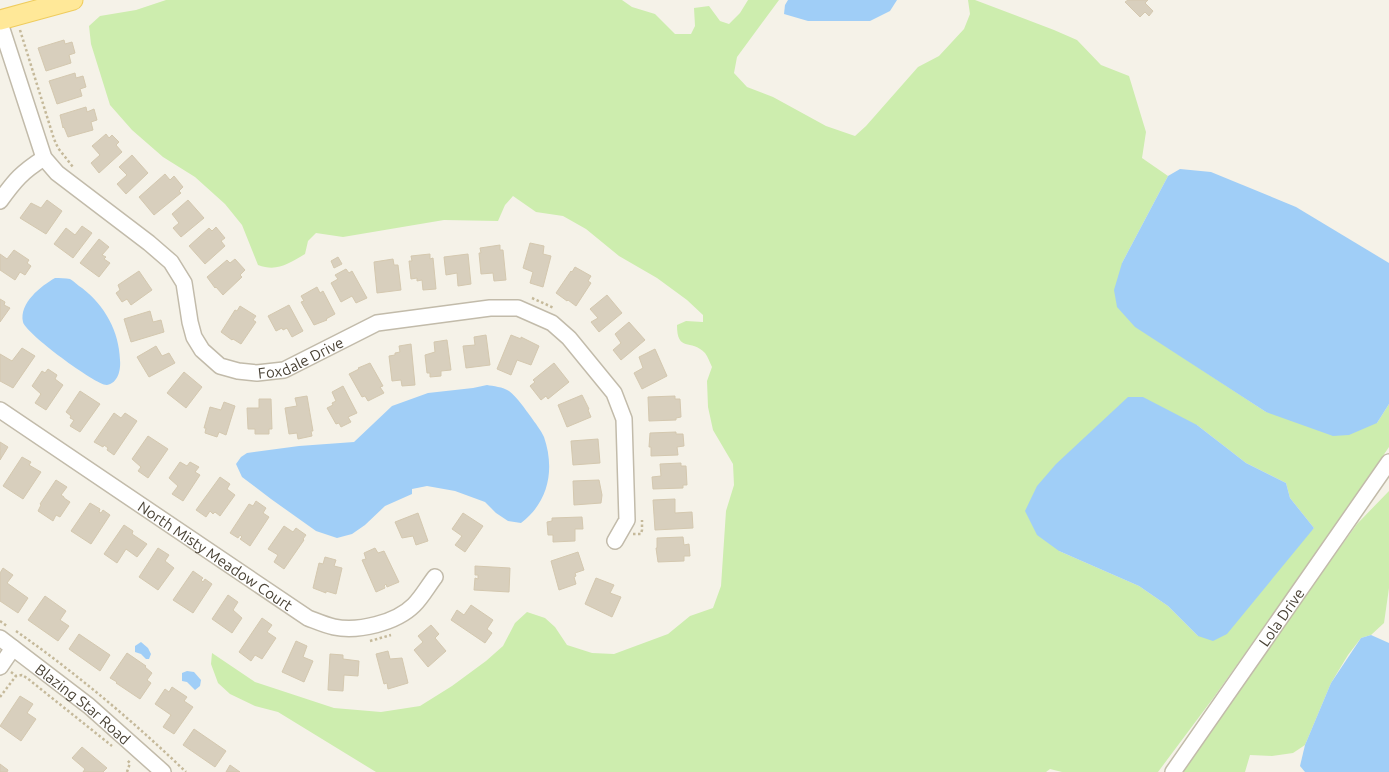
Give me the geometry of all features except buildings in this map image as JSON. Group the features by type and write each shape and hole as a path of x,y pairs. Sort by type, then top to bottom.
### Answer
{"main road":[{"path":"0,21 73,0"}],"street":[{"name":"Foxdale Drive","path":"0,21 44,158 57,172 171,262 184,284 194,337 202,350 210,358 220,366 238,371 257,373 284,370 376,323 490,308 518,308 552,323 570,338 614,393 624,419 627,520 619,535"},
{"path":"0,201 15,179 44,158"},
{"name":"North Misty Meadow Court","path":"0,410 308,618 335,627 358,627 378,624 395,617 413,606 435,578"},
{"name":"Lola Drive","path":"1173,772 1389,462"},
{"name":"Blazing Star Road","path":"0,638 89,706 157,770"},
{"path":"1,666 13,648"}],"path":[{"path":"20,30 54,139 58,148 76,170"},
{"path":"524,296 538,300 560,311"},
{"path":"619,535 641,534 641,514"},
{"path":"1,666 16,676 22,675 27,678 115,749"},
{"path":"0,697 16,676"},
{"path":"122,755 130,763 127,772"}],"green space":[{"path":"166,0 622,0 632,7 655,14 675,34 691,34 695,26 694,8 709,6 720,21 729,24 740,13 748,0 779,0 737,57 734,73 747,87 773,97 826,126 855,136 918,67 939,56 964,29 970,14 968,0 975,0 1077,40 1101,65 1129,76 1146,132 1142,158 1168,176 1122,263 1135,326 1266,412 1377,423 1389,404 1389,447 1324,543 1158,772 1062,772 1050,769 1046,772 376,772 278,712 255,706 230,694 218,683 211,664 212,653 255,682 334,708 381,712 420,706 452,686 503,646 515,623 527,612 545,618 555,627 567,645 592,653 614,654 668,634 690,616 713,608 721,586 726,511 734,485 733,464 713,430 708,407 707,381 712,367 705,353 679,339 677,325 686,321 703,322 703,315 687,300 657,278 619,256 586,229 563,216 536,212 513,196 505,205 498,221 444,220 343,237 316,233 308,241 305,254 293,261 271,268 258,265 242,225 225,204 195,177 163,157 132,130 110,105 91,44 89,26 100,16 136,10","holes":["1197,425 1246,463 1286,483 1290,498 1314,528 1198,636 1168,606 1139,586 1059,551"]},
{"path":"1389,491 1389,588 1384,623 1371,635 1361,638 1348,655 1331,683 1305,745 1293,753 1272,756 1250,755 1245,772 1178,772 1357,524"}],"water":[{"path":"788,0 897,0 890,11 870,21 808,21 784,14 785,5"},
{"path":"1180,169 1211,172 1296,207 1389,263 1389,404 1377,423 1349,435 1333,436 1266,412 1135,327 1117,307 1114,290 1122,263 1168,176"},
{"path":"55,278 70,279 90,295 104,311 114,329 119,349 120,364 118,376 111,384 101,383 77,368 36,337 23,322 24,308 32,296"},
{"path":"487,385 504,389 515,396 541,432 547,449 549,473 547,484 538,505 521,523 508,521 485,502 455,491 427,486 412,489 412,494 385,506 365,525 352,534 337,538 316,531 271,499 242,477 236,464 247,453 299,446 354,442 392,406 428,393"},
{"path":"1128,397 1143,397 1197,425 1246,463 1286,483 1290,498 1314,528 1227,634 1213,641 1198,636 1168,606 1139,586 1059,551 1037,535 1025,511 1037,486 1056,464"},
{"path":"1371,635 1389,643 1389,772 1305,772 1300,766 1305,745 1331,683 1361,638"},
{"path":"141,642 148,648 151,654 149,659 135,652 135,646"},
{"path":"187,671 194,672 201,680 200,686 195,690 187,682 182,681 182,673"}]}
